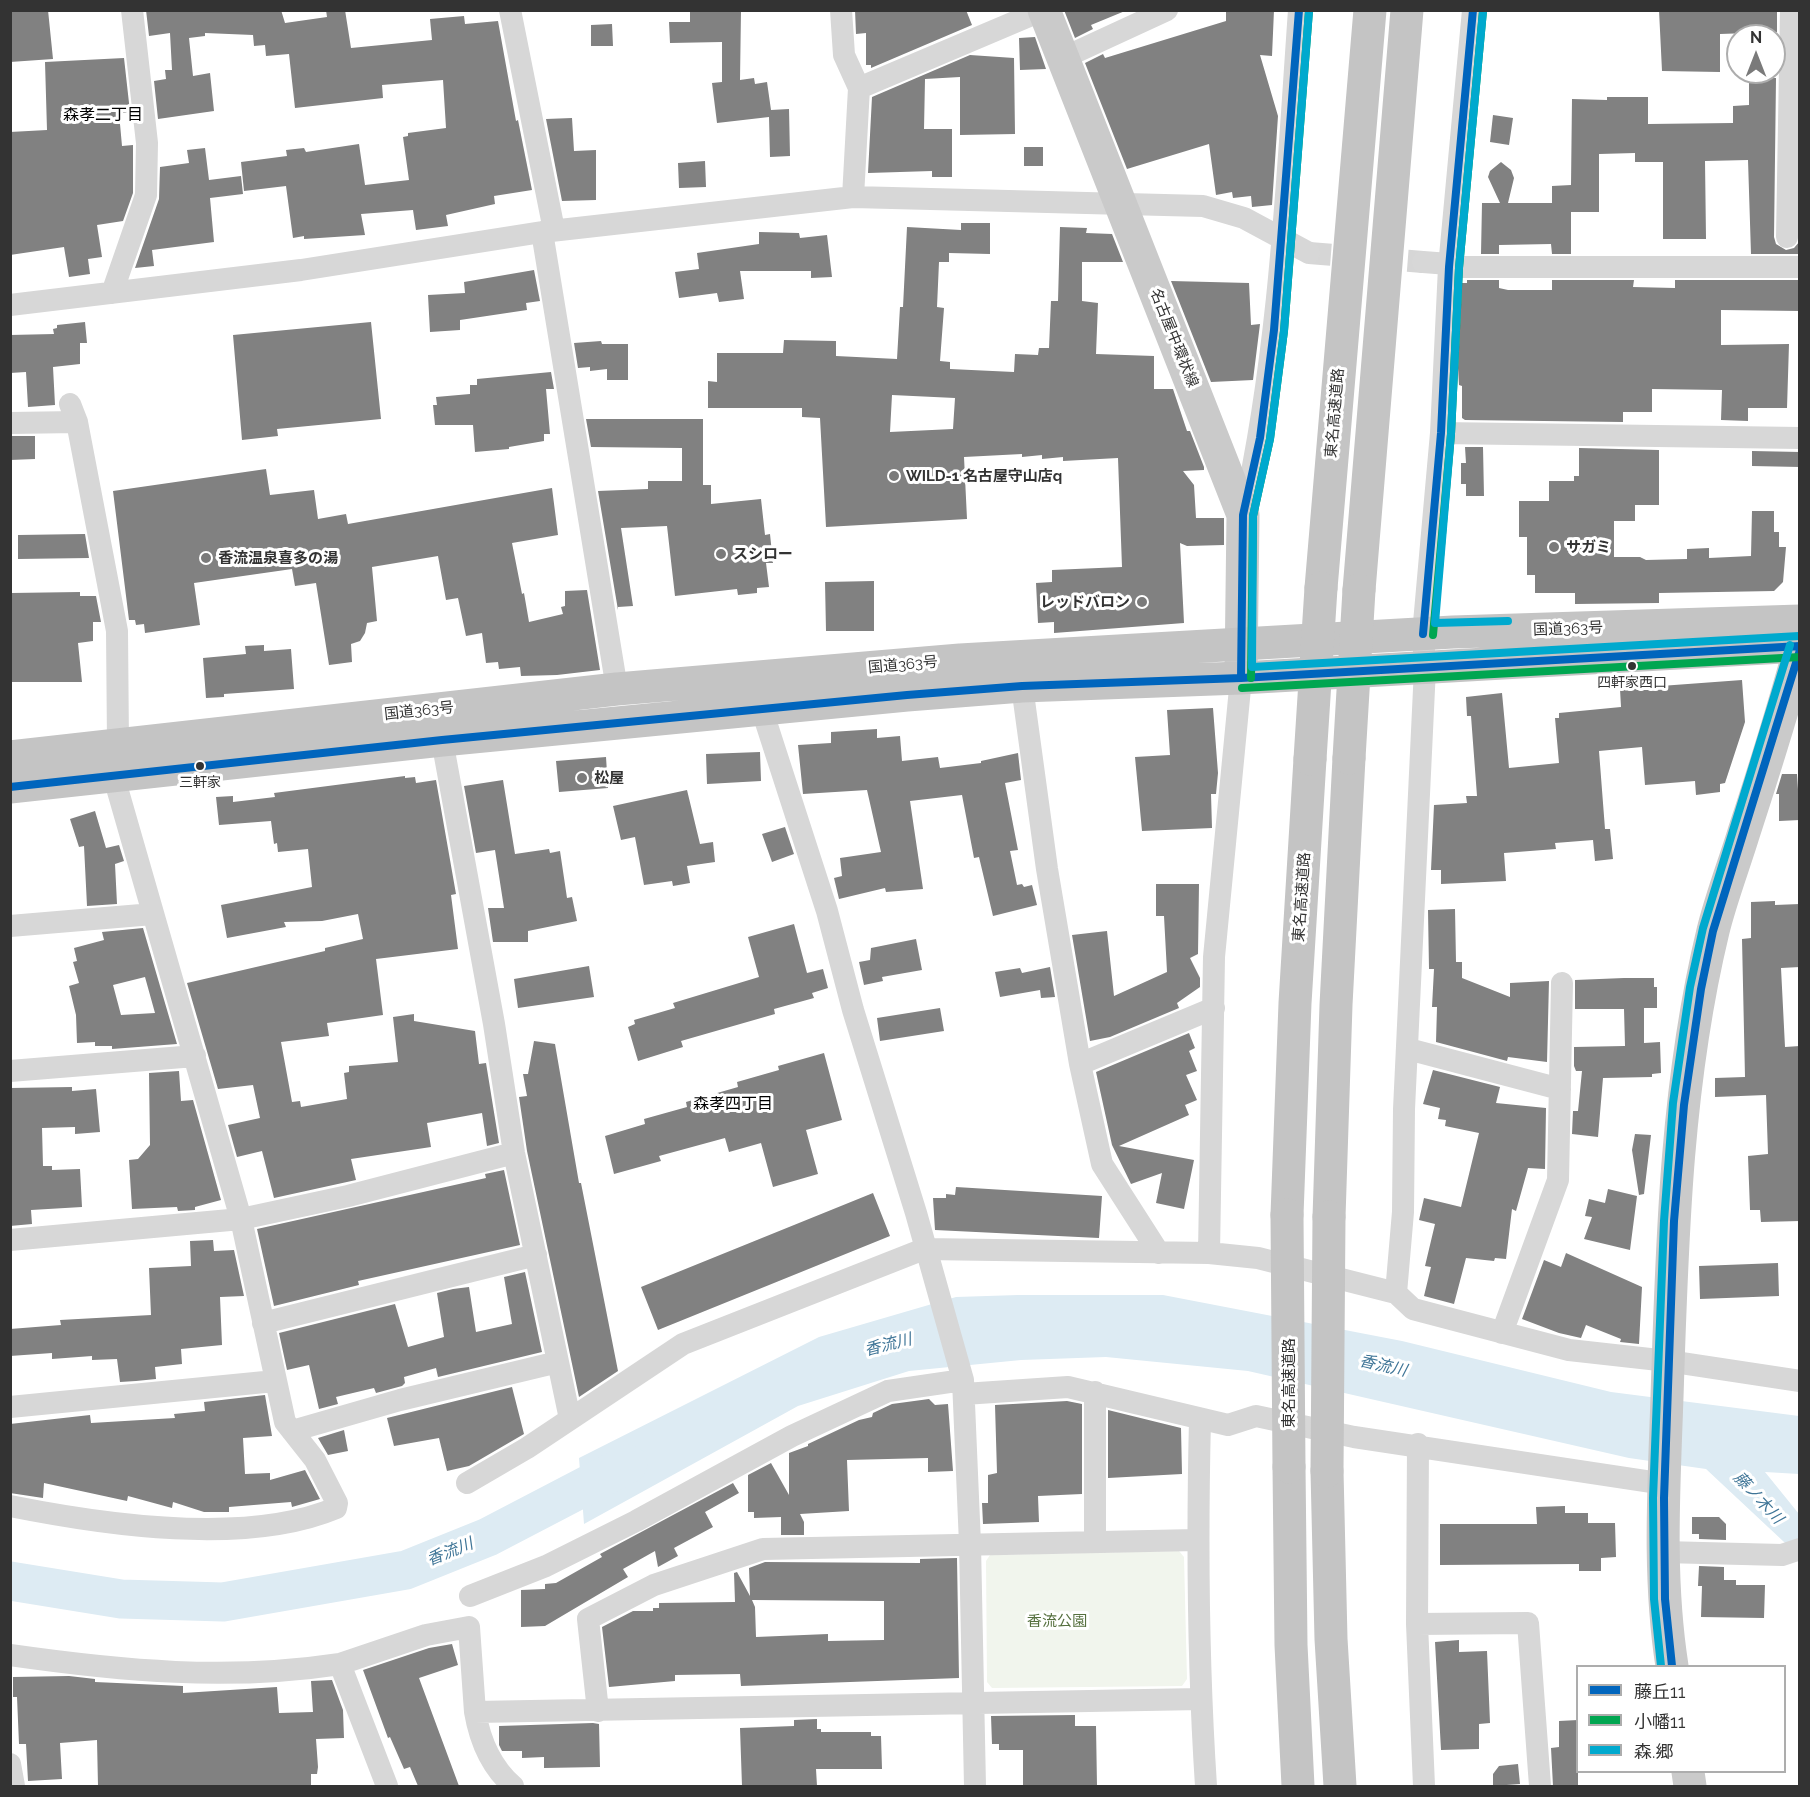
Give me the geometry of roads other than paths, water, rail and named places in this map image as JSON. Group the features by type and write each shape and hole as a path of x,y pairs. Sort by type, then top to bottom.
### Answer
{"highway":[{"name":"東名高速道路","path":"1298,1786 1291,1645 1287,1215 1295,1003 1321,588 1370,10"},
{"path":"1340,1786 1331,1639 1327,1471 1329,1217 1336,1005 1359,590 1407,10"},
{"name":"国道363号","path":"10,787 116,759 617,689 960,660 1423,634 1800,621"},
{"name":"国道363号","path":"10,757 116,759 442,740 761,707 1022,686 1240,678 1800,647"}],"main road":[{"name":"名古屋中環状線","path":"1043,10 1244,515 1240,678"},
{"path":"1672,1665 1665,1626 1663,1552 1668,1366 1675,1184 1693,1027 1713,930 1778,726 1800,647"}],"street":[{"path":"112,293 146,195 147,143 132,10"},
{"path":"510,10 548,231 617,689"},
{"path":"841,10 844,55 858,88 853,197"},
{"path":"858,88 1043,10"},
{"path":"1063,58 1167,10"},
{"path":"1244,515 1260,438 1282,239 1299,10"},
{"path":"1396,1293 1403,1212 1425,668 1423,634 1441,434 1449,265 1473,10"},
{"path":"1787,237 1791,10"},
{"path":"10,306 301,270 548,231 853,197 1203,206 1244,218 1309,253"},
{"path":"1423,262 1449,265 1800,267"},
{"path":"10,423 74,413 117,631 116,759 153,914 242,1219 285,1422 315,1460 337,1503 336,1508 308,1520 209,1530 85,1521 10,1506"},
{"path":"1441,434 1800,438"},
{"path":"1209,1253 1214,957 1240,678"},
{"path":"1022,686 1047,869 1080,1064 1102,1164 1159,1253"},
{"path":"761,707 827,911 853,1010 916,1214 925,1254 962,1382 970,1544 975,1786"},
{"path":"442,740 492,1012 514,1153 570,1419"},
{"path":"10,926 153,914"},
{"path":"1502,1333 1558,1180 1562,983"},
{"path":"1080,1064 1214,1008"},
{"path":"1408,1049 1560,1089"},
{"path":"10,1071 195,1056"},
{"path":"10,1240 242,1219 348,1196 514,1153"},
{"path":"467,1483 570,1419 683,1344 925,1254 1209,1253 1258,1258 1396,1293 1413,1309 1569,1350 1668,1366 1800,1381"},
{"path":"263,1323 536,1255"},
{"path":"292,1431 400,1400 558,1362"},
{"path":"10,1407 275,1381"},
{"path":"470,1596 546,1566 792,1436 888,1391 962,1382 1068,1387 1228,1425 1256,1416 1354,1437 1665,1478"},
{"path":"1095,1392 1095,1542"},
{"path":"1200,1419 1197,1540 1201,1699 1206,1786"},
{"path":"1418,1444 1417,1624 1424,1786"},
{"path":"598,1711 588,1619 654,1585 763,1549 1197,1540"},
{"path":"1663,1552 1794,1556"},
{"path":"1417,1624 1528,1623 1540,1786"},
{"path":"10,1655 64,1663 218,1674 283,1672 340,1664 426,1635 469,1627 475,1712 479,1735 499,1774 513,1786"},
{"path":"340,1664 387,1786"},
{"path":"475,1712 1201,1699"},
{"path":"10,1764 14,1786"}],"water":[{"name":"藤ノ木川","path":"1163,1295 1402,1341 1611,1392 1799,1416 1799,1474 1765,1472 1799,1514 1799,1556 1706,1469 1629,1458 1248,1371 1106,1357 1021,1360 909,1371 798,1406 584,1524 579,1458 819,1337 956,1297"}],"waterway":[{"name":"香流川","path":"10,1581 121,1599 223,1602 406,1570 488,1537 628,1464"}],"tunnel":[{"path":"1309,253 1423,262"}],"place":[{"name":"WILD-1 名古屋守山店q","path":"894,476"},
{"name":"サガミ","path":"1554,547"},
{"name":"スシロー","path":"721,554"},
{"name":"香流温泉喜多の湯","path":"206,558"},
{"name":"レッドバロン","path":"1142,602"},
{"name":"四軒家西口","path":"1632,666"},
{"name":"三軒家","path":"200,766"},
{"name":"松屋","path":"582,778"}],"district":[{"name":"森孝二丁目","path":"103,115"},
{"name":"森孝四丁目","path":"733,1104"}],"park label":[{"name":"香流公園","path":"1057,1621"}]}
